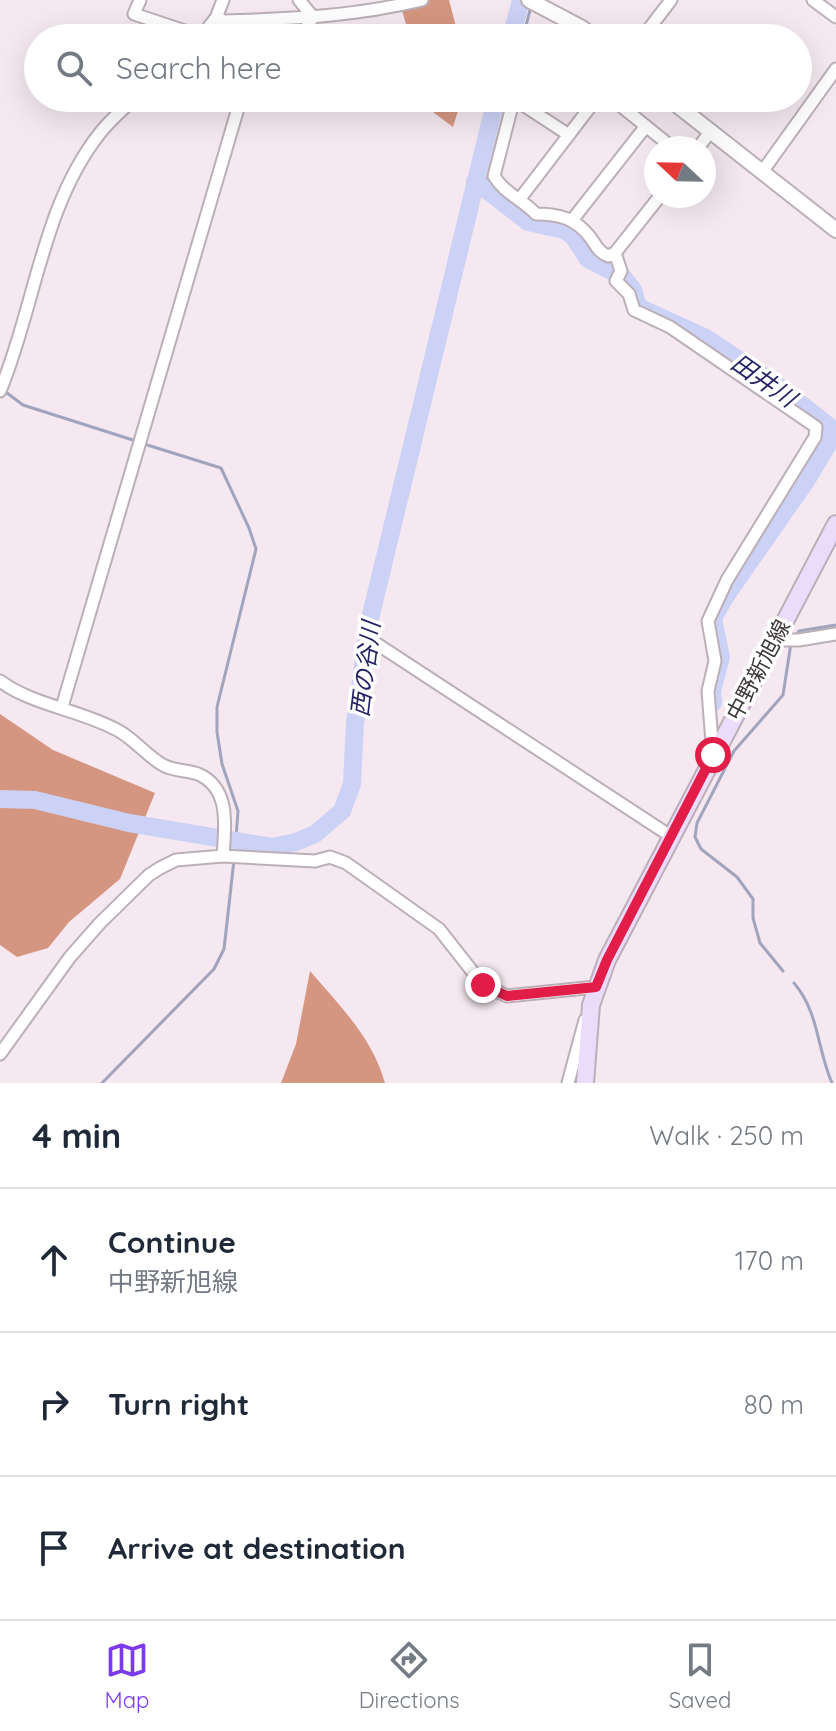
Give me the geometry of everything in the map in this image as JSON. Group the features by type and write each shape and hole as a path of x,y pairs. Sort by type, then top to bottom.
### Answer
{"main road":[{"name":"中野新旭線","path":"585,1083 591,1005 607,960 836,524"}],"street":[{"path":"140,0 134,14 162,24"},
{"path":"212,24 223,0"},
{"path":"299,0 313,17"},
{"path":"216,18 224,21 281,20 422,0"},
{"path":"653,24 671,0"},
{"path":"813,0 836,17"},
{"path":"538,2 575,24"},
{"path":"309,24 313,17"},
{"path":"277,24 281,20"},
{"path":"812,102 836,69"},
{"path":"0,391 25,322 49,234 69,186 99,134 121,112"},
{"path":"62,707 237,112"},
{"path":"510,112 494,176 500,187 536,214 573,219 600,253 608,256 615,253 651,208"},
{"path":"535,112 569,135"},
{"path":"519,200 586,112"},
{"path":"628,112 658,136"},
{"path":"685,112 836,230"},
{"path":"762,172 805,112"},
{"path":"573,219 646,126"},
{"path":"707,136 710,132"},
{"path":"615,253 621,271 616,281 629,294 634,310 670,327 812,422 817,431 727,580 708,621 715,661 708,691 713,755"},
{"path":"774,640 799,640 836,634"},
{"path":"374,642 672,837"},
{"path":"0,681 13,691 119,730 163,765 208,779 219,792 224,811 223,856"},
{"path":"0,1054 4,1037 90,934 149,875 176,860 223,856 315,861 330,857 346,863 439,929 483,985 507,996 596,987"},
{"path":"568,1083 591,1005"}],"shaded area":[{"path":"399,0 449,0 455,24 406,24"},
{"path":"433,112 458,112 453,127"},
{"path":"0,714 53,750 155,793 120,879 69,922 48,948 17,957 0,945"},
{"path":"310,971 363,1037 385,1083 281,1083 296,1044"}],"waterway":[{"name":"田井川","path":"515,24 521,0"},
{"path":"526,24 530,10"},
{"name":"西の谷川","path":"0,799 35,800 129,823 272,847 315,834 342,811 352,784 355,723 369,623 493,112"},
{"path":"485,188 504,112"},
{"name":"田井川","path":"475,181 528,222 564,230 573,236 588,259 623,277 633,290 638,307 706,338 778,386 830,427 829,443 806,481 713,619 721,657 712,691 713,703"},
{"path":"3,390 23,405 136,441"},
{"path":"144,444 221,468 256,549 217,707 222,764 238,811 235,852"},
{"path":"795,637 799,631 836,625"},
{"path":"783,971 760,943 753,918 753,899 737,877 701,849 695,837 697,823 734,751 783,695 791,643"},
{"path":"102,1083 214,969 224,949 234,860"},
{"path":"794,983 813,1018 832,1083"}],"route":[{"path":"483,985 507,996 596,987 713,755"}]}
